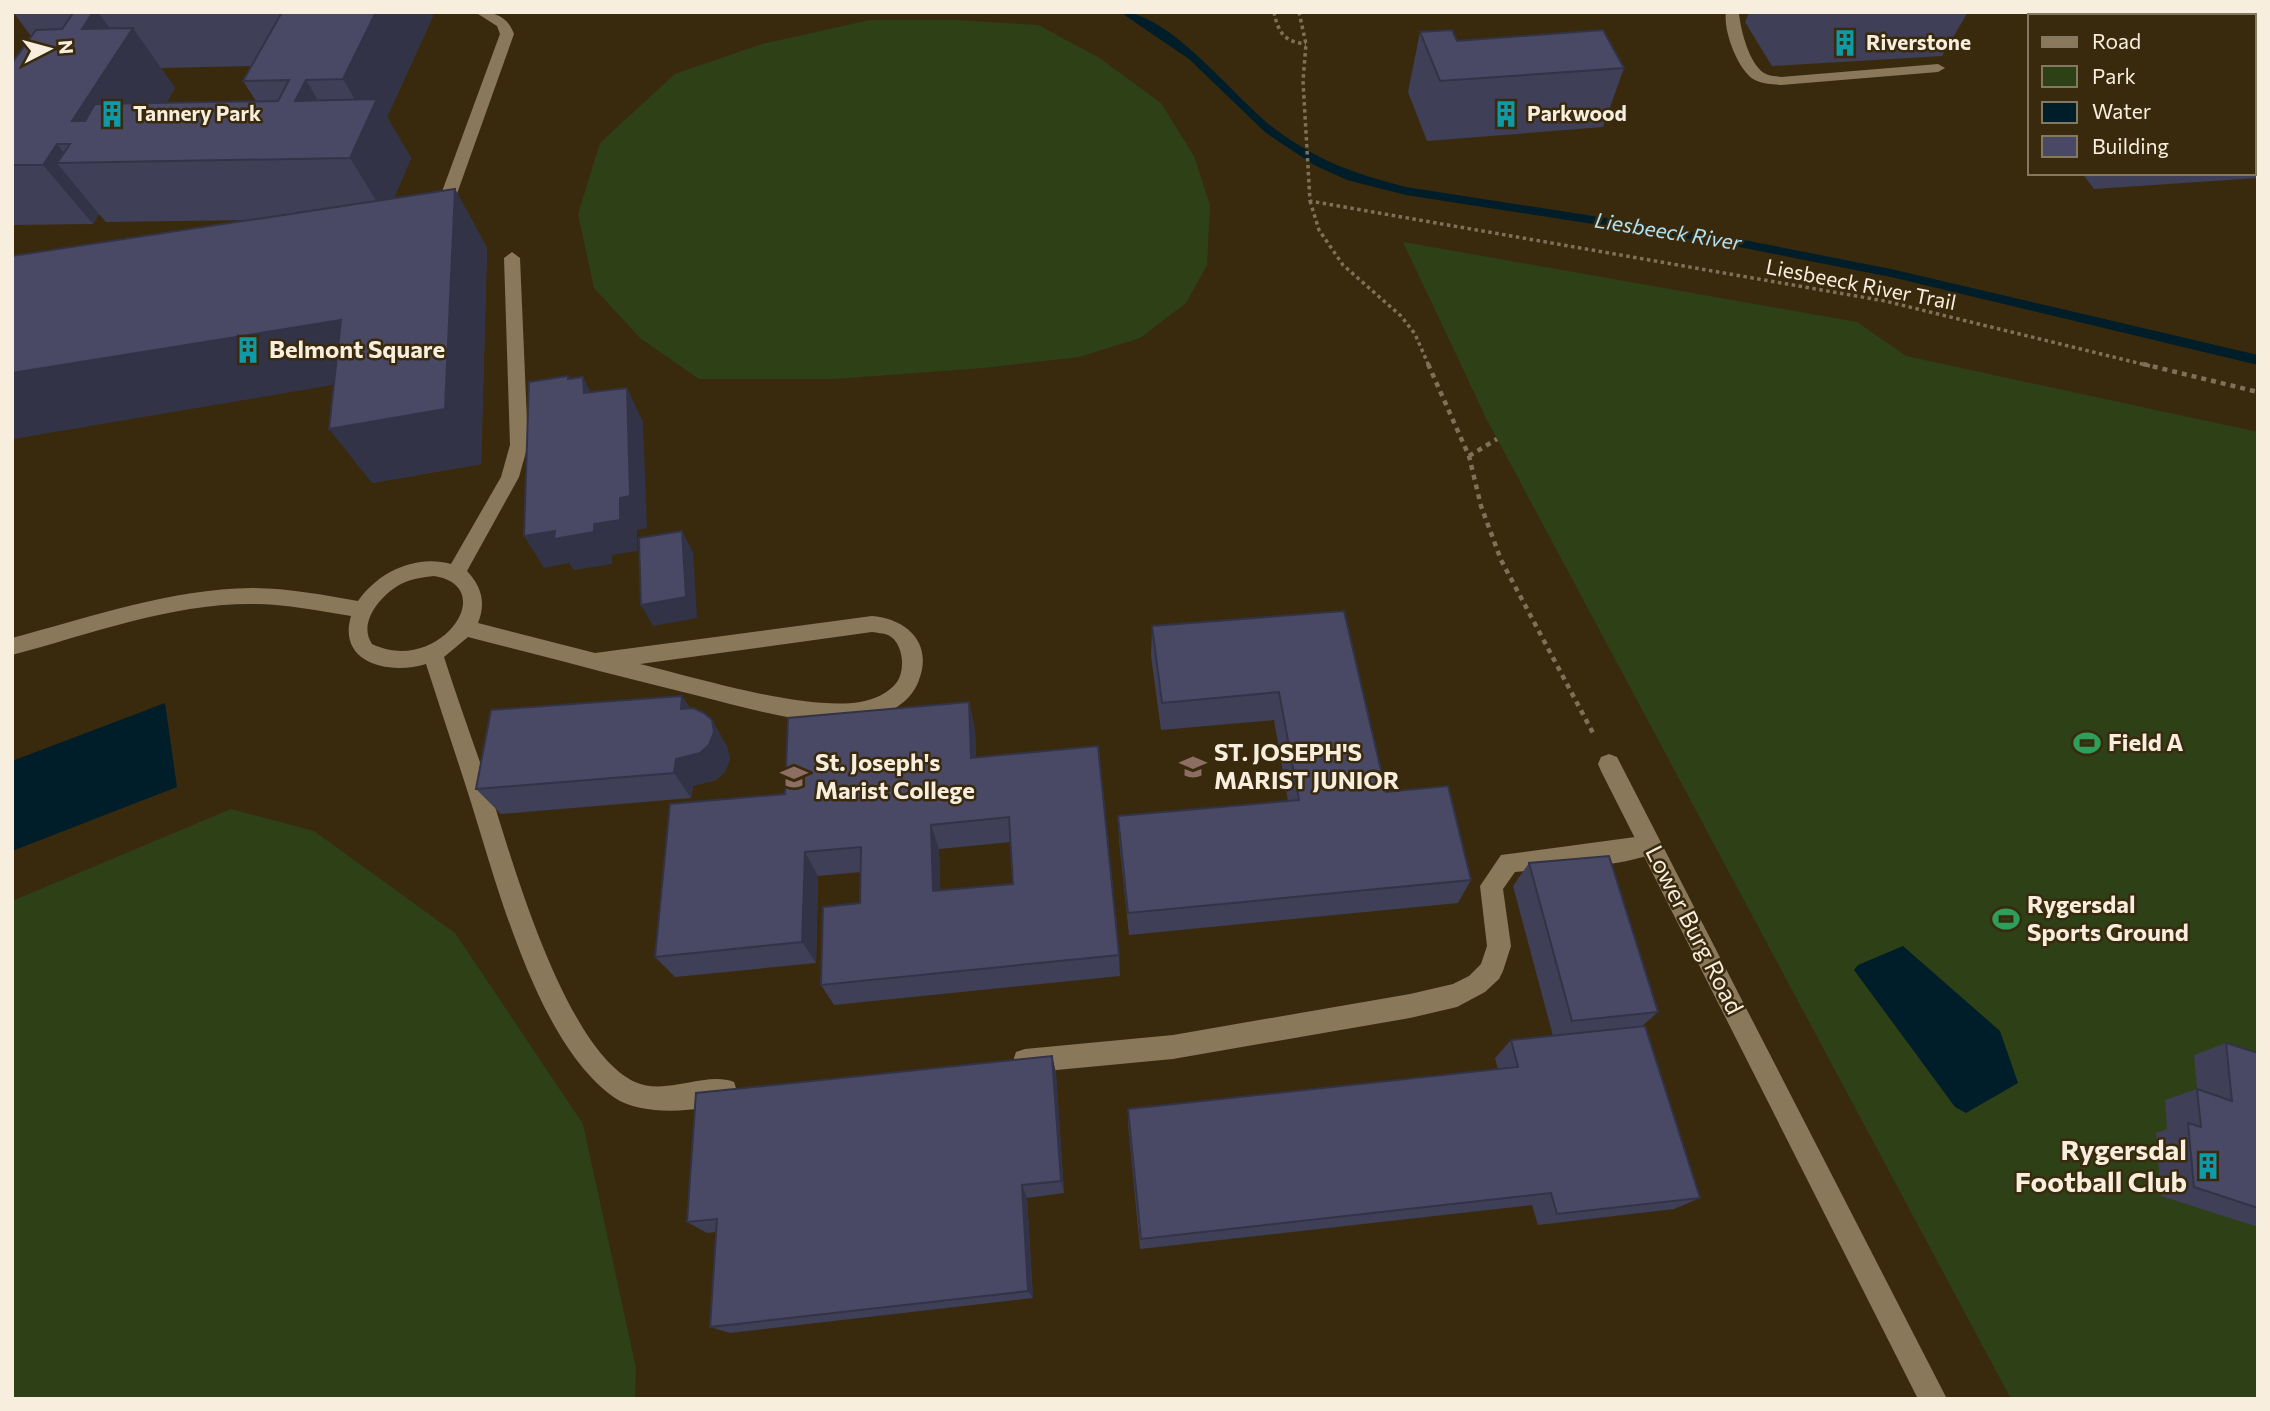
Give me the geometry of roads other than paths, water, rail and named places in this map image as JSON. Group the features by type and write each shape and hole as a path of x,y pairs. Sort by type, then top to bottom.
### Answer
{"street":[{"path":"432,226 439,221 447,204 507,34 503,24 482,12"},
{"path":"1732,14 1732,23 1750,65 1765,79 1781,81 1938,68"},
{"path":"456,573 510,477 519,445 512,258"},
{"path":"434,568 456,573 473,597 471,615 465,628 450,643 432,653 394,661 372,655 360,644 356,628 361,610 374,592 391,579 415,570 434,568"},
{"path":"12,648 154,610 213,599 253,596 361,610"},
{"path":"465,628 591,662 806,710 851,712 877,706 898,696 909,682 912,669 910,649 905,637 886,625 872,624 591,662"},
{"path":"432,653 518,913 545,981 575,1036 604,1076 624,1090 648,1099 745,1090"},
{"name":"Lower Burg Road","path":"1609,764 1933,1399"},
{"path":"1007,1063 1173,1046 1410,1006 1457,995 1478,984 1491,971 1499,946 1491,886 1509,862 1613,852 1650,845"}],"water":[{"path":"165,703 177,787 12,851 12,761"},
{"path":"1903,946 2000,1031 2018,1083 1966,1113 1955,1107 1854,970 1858,965"}],"waterway":[{"name":"Liesbeeck River","path":"1125,12 1143,21 1193,57 1270,131 1318,162 1351,177 1406,191 1734,242 1891,273 2258,360"}],"place":[{"name":"Riverstone","path":"1845,43"},
{"name":"Tannery Park","path":"112,114"},
{"name":"Parkwood","path":"1506,114"},
{"name":"Belmont Square","path":"248,350"},
{"name":"Field A","path":"2087,743"},
{"name":"ST. JOSEPH'S MARIST JUNIOR","path":"1193,767"},
{"name":"St. Joseph's Marist College","path":"794,777"},
{"name":"Rygersdal Sports Ground","path":"2006,919"},
{"name":"Rygersdal Football Club","path":"2208,1166"}]}
